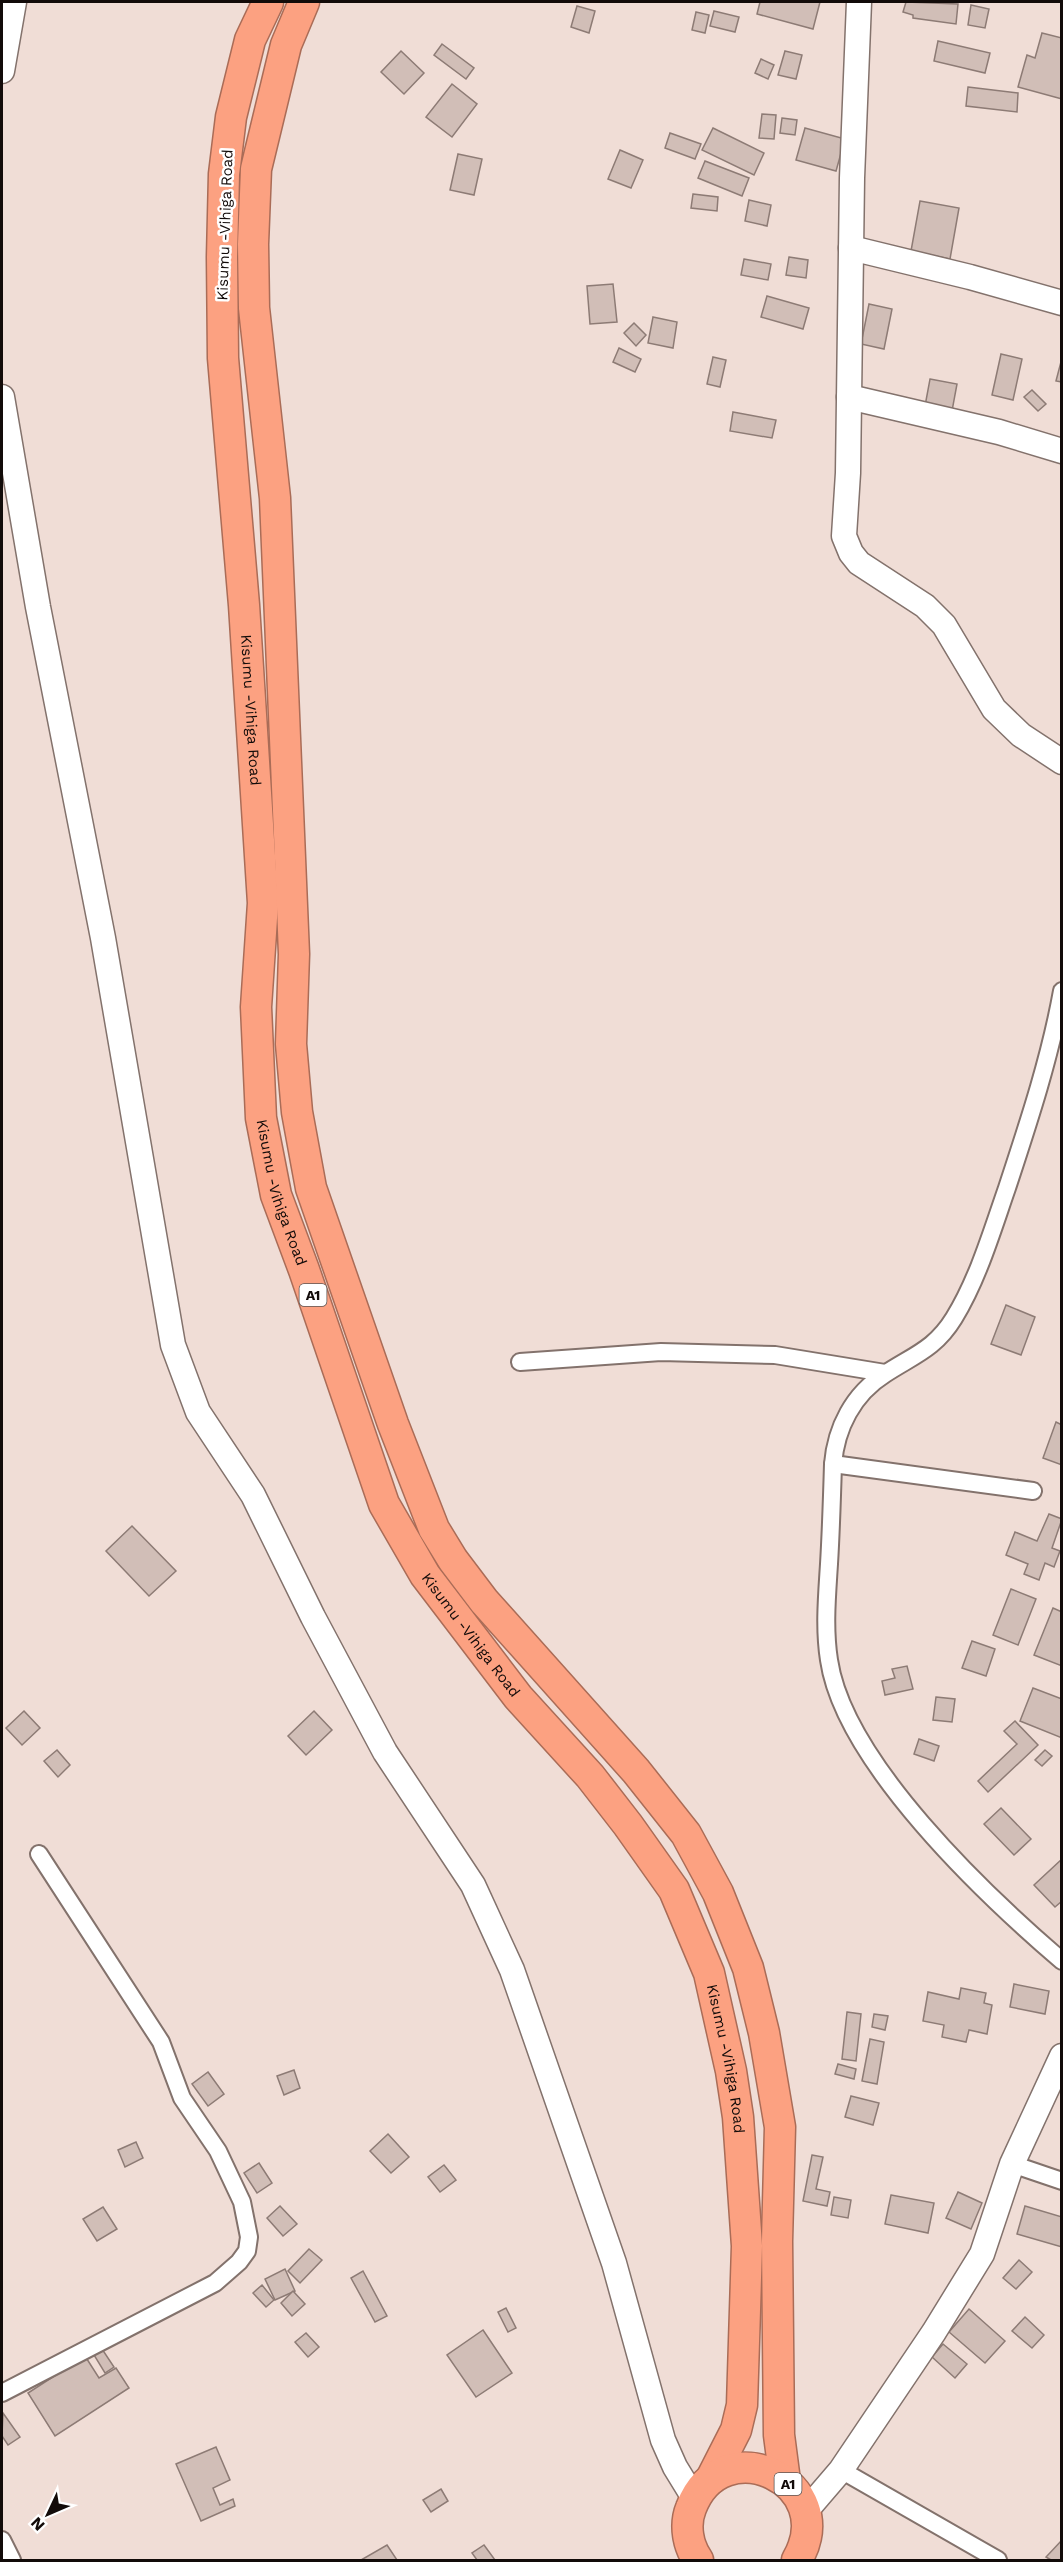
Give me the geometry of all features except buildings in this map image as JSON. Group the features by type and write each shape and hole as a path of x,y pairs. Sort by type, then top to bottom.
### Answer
{"highway":[{"name":"Kisumu -Vihiga Road","path":"268,2 250,40 231,117 224,174 222,258 223,358 244,605 263,903 256,1007 261,1118 276,1195 384,1504 425,1575 518,1697 596,1784 674,1890 709,1973 733,2082 738,2117 747,2246 742,2405 736,2430 703,2488"},
{"name":"Kisumu -Vihiga Road","path":"304,2 286,45 256,170 253,244 254,308 275,498 294,954 291,1044 297,1112 311,1188 393,1425 434,1529 453,1560 484,1601 557,1686 636,1771 686,1834 718,1893 748,1968 764,2033 780,2127 777,2241 779,2435 785,2481"},
{"name":"A1","path":"698,2560 693,2554 687,2534 688,2513 703,2488 730,2469 750,2467 769,2471 785,2481 798,2495 806,2512 807,2530 804,2549 797,2560"}],"street":[{"path":"2,70 14,2"},
{"path":"859,2 844,536 851,553 877,576 925,606 944,625 994,710 1021,735 1062,762"},
{"path":"851,249 970,277 1062,303"},
{"path":"2,397 38,607 103,938 173,1345 198,1412 252,1495 313,1617 385,1752 473,1885 512,1970 614,2263 663,2440 675,2467 703,2488"},
{"path":"849,398 999,432 1062,451"},
{"path":"1062,991 1027,1127 975,1275 956,1316 934,1345 867,1386 842,1422 835,1445 833,1464 826,1629 829,1661 838,1695 862,1742 885,1776 924,1826 971,1879 1062,1961"},
{"path":"520,1362 661,1352 775,1355 885,1373"},
{"path":"833,1464 1033,1491"},
{"path":"2,2393 208,2288 239,2262 247,2251 249,2237 242,2202 218,2151 182,2098 161,2042 39,1854"},
{"path":"806,2512 841,2470 934,2332 982,2254 1012,2164 1062,2056"},
{"path":"1012,2164 1062,2181"},
{"path":"841,2470 998,2560"},
{"path":"2,2540 12,2560"}]}
